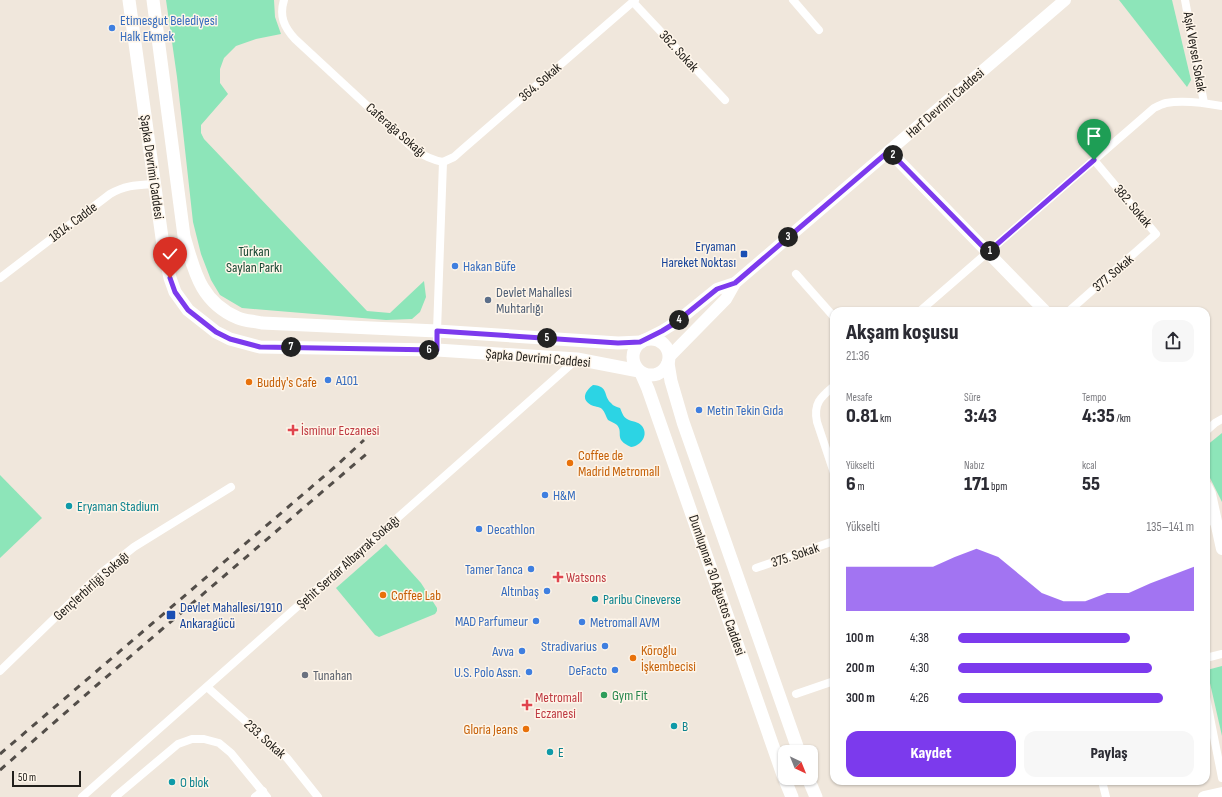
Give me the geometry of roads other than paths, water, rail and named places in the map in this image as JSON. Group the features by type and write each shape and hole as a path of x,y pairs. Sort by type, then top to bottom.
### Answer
{"main road":[{"name":"Şapka Devrimi Caddesi","path":"129,0 154,184 163,245 170,278 175,292 188,310 216,332 230,339 260,347 437,350 577,359 640,372"},
{"name":"Şapka Devrimi Caddesi","path":"153,0 184,236 194,273 202,288 222,310 239,318 262,323 437,331 618,343 643,340"},
{"name":"Harf Devrimi Caddesi","path":"669,360 726,299 735,283 1065,0"},
{"path":"889,151 1041,307"},
{"name":"Harf Devrimi Caddesi","path":"643,340 675,323 717,289 735,283"},
{"path":"437,331 437,350"},
{"path":"643,340 657,340 662,342 666,347 669,360 661,372 650,376 640,372 635,367 632,356 634,350 643,340"},
{"name":"Dumlupınar 30 Ağustos Caddesi","path":"669,360 671,381 685,428 797,745"},
{"name":"Dumlupınar 30 Ağustos Caddesi","path":"640,372 648,389 792,797"},
{"path":"1210,494 1211,521 1222,549"},
{"path":"811,785 816,797"},
{"path":"1204,797 1222,793"}],"street":[{"name":"Caferağa Sokağı","path":"284,0 282,7 283,20 294,39 415,150 429,159 443,162 437,331"},
{"path":"793,0 819,30"},
{"name":"Aşık Veysel Sokak","path":"1185,0 1204,103"},
{"name":"364. Sokak","path":"443,162 454,157 634,1"},
{"name":"362. Sokak","path":"634,1 725,100"},
{"path":"925,307 1154,108 1165,103 1204,103 1222,106"},
{"name":"382. Sokak","path":"1094,160 1156,234"},
{"name":"1814. Cadde","path":"0,278 118,189 127,186 154,184"},
{"name":"377. Sokak","path":"1074,307 1156,234"},
{"path":"796,274 830,312"},
{"name":"Şehit Serdar Albayrak Sokağı","path":"82,797 577,359"},
{"path":"830,389 822,396 819,401 815,415 830,461"},
{"path":"1210,427 1222,418"},
{"name":"Gençlerbirliği Sokağı","path":"0,671 100,574 134,548 231,487"},
{"name":"375. Sokak","path":"756,568 830,542"},
{"path":"1210,657 1222,654"},
{"path":"796,694 830,682"},
{"name":"233. Sokak","path":"207,687 287,758 318,797"},
{"path":"1210,717 1222,778"},
{"path":"115,797 178,744 192,739 204,739 219,743 231,753 265,794 255,797"},
{"path":"1103,785 1106,797"}],"water":[{"path":"593,385 604,389 609,400 613,405 620,408 626,418 639,423 642,426 645,433 643,440 638,445 631,447 622,441 617,425 608,420 602,409 588,403 585,395 588,389"}],"railway":[{"path":"0,754 336,466 364,440"},
{"path":"0,770 371,450"}],"place":[{"name":"Etimesgut Belediyesi Halk Ekmek","path":"112,28"},
{"name":"Eryaman Hareket Noktası","path":"744,254"},
{"name":"Hakan Büfe","path":"455,266"},
{"name":"Devlet Mahallesi Muhtarlığı","path":"488,300"},
{"name":"A101","path":"328,380"},
{"name":"Buddy's Cafe","path":"249,382"},
{"name":"Metin Tekin Gıda","path":"699,410"},
{"name":"İsminur Eczanesi","path":"293,430"},
{"name":"Coffee de Madrid Metromall","path":"570,463"},
{"name":"H&M","path":"545,495"},
{"name":"Eryaman Stadium","path":"69,506"},
{"name":"Decathlon","path":"479,529"},
{"name":"Tamer Tanca","path":"531,569"},
{"name":"Watsons","path":"558,577"},
{"name":"Altınbaş","path":"547,591"},
{"name":"Coffee Lab","path":"383,595"},
{"name":"Paribu Cineverse","path":"595,599"},
{"name":"Devlet Mahallesi/1910 Ankaragücü","path":"171,615"},
{"name":"MAD Parfumeur","path":"536,621"},
{"name":"Metromall AVM","path":"582,622"},
{"name":"Stradivarius","path":"605,646"},
{"name":"Avva","path":"522,651"},
{"name":"Köroğlu İşkembecisi","path":"633,658"},
{"name":"DeFacto","path":"615,670"},
{"name":"U.S. Polo Assn.","path":"529,672"},
{"name":"Tunahan","path":"305,675"},
{"name":"Gym Fit","path":"604,695"},
{"name":"Metromall Eczanesi","path":"527,705"},
{"name":"B","path":"674,726"},
{"name":"Gloria Jeans","path":"526,729"},
{"name":"E","path":"550,752"},
{"name":"O blok","path":"172,782"}],"park label":[{"name":"Türkan Saylan Parkı","path":"254,260"}]}
